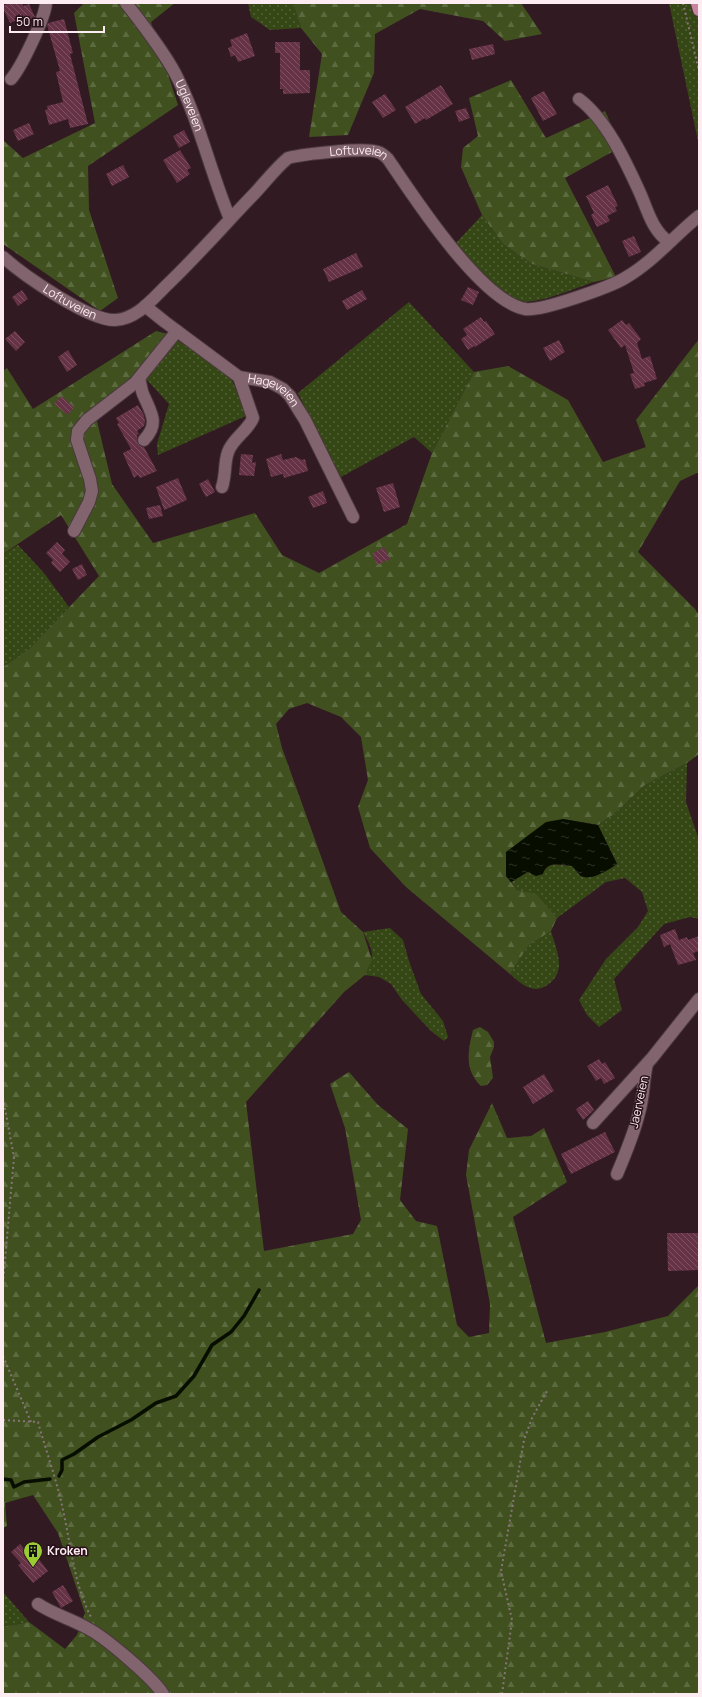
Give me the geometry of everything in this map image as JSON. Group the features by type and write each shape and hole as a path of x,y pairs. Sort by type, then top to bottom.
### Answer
{"main road":[{"path":"697,3 699,10"}],"street":[{"path":"11,80 40,22 46,3"},
{"name":"Ugleveien","path":"126,3 149,33 175,74 197,127 220,195 230,219"},
{"path":"579,99 592,110 601,121 634,181 655,228 669,242"},
{"name":"Loftuveien","path":"3,257 36,284 100,318 115,320 122,319 132,315 145,306 196,257 288,158 300,155 369,150 378,152 388,159 444,239 475,274 494,292 518,308 529,310 545,308 625,279 648,262 699,216"},
{"name":"Hageveien","path":"145,306 239,377 270,382 283,389 290,396 305,420 353,517"},
{"path":"74,531 89,502 92,491 90,479 77,440 78,431 87,420 139,378 176,330"},
{"path":"222,487 228,452 234,440 253,418 239,377"},
{"path":"139,378 142,392 153,418 151,433 144,440"},
{"path":"648,1061 699,999"},
{"name":"Jaerveien","path":"593,1123 648,1061"},
{"name":"Jaerveien","path":"617,1174 627,1152 640,1112 644,1089 643,1080 648,1061"},
{"path":"38,1604 49,1612 86,1627 100,1635 163,1694"}],"path":[{"path":"683,3 699,71"},
{"path":"3,1098 14,1157 3,1283"},
{"path":"3,1356 31,1422"},
{"path":"502,1694 512,1620 500,1571 524,1440 532,1418 547,1391"},
{"path":"3,1420 38,1422 63,1509 75,1570 85,1605 100,1635"}],"green space":[{"path":"84,3 175,3 151,22 178,105 88,166 89,210 118,298 100,311 3,244 3,140 23,158 95,123 74,13"},
{"path":"248,3 293,3 301,28 270,30 251,17"},
{"path":"293,3 521,3 542,34 505,41 483,21 420,9 375,34 374,73 348,135 309,137 322,54 301,28"},
{"path":"669,3 699,3 699,146"},
{"path":"511,80 546,138 605,111 621,147 565,178 616,277 594,282 532,264 503,244 482,215 461,167 463,148 478,136 469,98"},
{"path":"482,215 503,244 532,264 594,282 536,301 519,301 513,298 486,276 456,243"},
{"path":"409,302 474,372 432,453 414,437 339,478 298,393"},
{"path":"156,331 168,334 136,379 97,421 112,484 153,543 255,513 282,555 319,573 407,524 432,453 474,372 508,366 568,400 603,462 646,447 636,420 699,339 699,472 680,481 638,552 695,609 699,615 699,754 687,763 645,785 614,814 598,825 563,819 506,876 517,890 536,894 557,918 551,931 529,945 510,974 406,887 370,848 358,807 368,780 361,737 341,717 307,703 289,709 276,724 282,748 341,912 363,932 372,960 365,975 344,992 246,1102 264,1251 353,1234 361,1220 345,1128 330,1084 349,1072 378,1105 408,1129 400,1200 416,1221 437,1226 457,1325 469,1337 489,1333 490,1304 466,1175 469,1150 492,1103 507,1138 531,1136 544,1128 567,1182 513,1217 546,1343 605,1332 668,1316 699,1285 699,1694 3,1694 3,1627 29,1622 65,1649 77,1635 85,1613 58,1533 33,1495 5,1503 7,1526 3,1528 3,667 29,649 99,576 61,515 3,554 3,371 7,368 33,409"},
{"path":"168,334 229,374 248,415 158,455 157,444 169,404 148,381 136,379"},
{"path":"18,545 44,573 69,607 29,649 3,667 3,554"},
{"path":"687,763 686,802 699,840 699,919 690,917 664,924 614,979 622,1010 599,1027 587,1015 579,1000 606,959 638,927 648,911 642,892 625,878 606,882 557,918 536,895 517,890 511,882 528,872 536,876 551,864 572,866 581,876 590,877 600,874 617,864 598,825 614,814 645,785"},
{"path":"390,928 403,940 421,994 443,1021 448,1037 444,1041 431,1031 402,1000 391,984 379,977 365,975 372,957 372,953 363,932"},
{"path":"551,931 558,956 558,972 552,981 544,987 539,989 529,988 510,974 529,945"},
{"path":"480,1027 488,1032 494,1042 494,1047 490,1057 493,1078 487,1085 481,1086 472,1073 469,1060 473,1030"},
{"path":"3,1592 29,1622 3,1627"}],"water":[{"path":"563,819 598,825 617,864 600,874 585,877 581,876 572,866 555,864 548,867 543,874 536,876 528,872 511,882 506,876 506,852 546,822"}],"building":[{"path":"9,3 22,3 23,6 29,4 35,17 21,23 17,20 10,23 3,8 3,6"},
{"path":"64,19 73,53 70,54 88,124 70,128 68,119 49,125 45,110 48,109 47,106 63,102 56,72 60,71 47,25 48,23"},
{"path":"247,33 255,56 238,62 235,55 231,57 228,48 232,46 230,40"},
{"path":"275,42 300,42 300,70 310,70 310,93 283,94 283,89 280,89 280,53 275,53"},
{"path":"493,44 495,54 472,60 469,49"},
{"path":"441,85 453,104 426,120 425,118 415,124 405,107"},
{"path":"544,91 557,114 543,121 531,98"},
{"path":"385,94 396,110 383,118 372,102"},
{"path":"466,108 470,118 459,122 455,111"},
{"path":"29,123 34,134 18,141 13,130"},
{"path":"184,130 190,142 179,148 173,136"},
{"path":"180,150 191,168 187,170 190,174 177,183 163,160"},
{"path":"123,165 129,177 112,186 106,174"},
{"path":"608,185 618,206 615,207 617,211 607,216 610,221 597,227 591,215 594,213 586,196"},
{"path":"634,236 641,252 629,257 622,241"},
{"path":"356,253 363,267 329,282 323,269"},
{"path":"468,287 479,292 473,305 461,300"},
{"path":"22,290 28,299 18,306 12,297"},
{"path":"362,290 367,299 347,310 342,301"},
{"path":"481,317 484,322 486,321 495,334 468,350 461,339 467,335 463,329"},
{"path":"622,320 626,325 629,323 641,339 637,343 642,359 650,356 657,379 644,383 645,386 635,389 630,374 634,373 625,345 621,348 608,330"},
{"path":"15,331 25,342 16,351 5,339"},
{"path":"559,340 565,352 550,361 543,348"},
{"path":"68,350 77,365 67,372 58,357"},
{"path":"61,396 74,407 68,415 54,404"},
{"path":"138,405 144,415 145,422 144,426 137,431 139,434 137,435 137,442 140,446 144,447 157,471 140,478 138,475 134,478 123,453 131,449 117,424 119,423 116,418"},
{"path":"241,454 253,455 252,463 256,462 254,476 239,475"},
{"path":"281,454 283,460 296,457 302,460 305,459 308,471 284,478 283,474 271,477 266,459"},
{"path":"178,478 187,500 164,510 156,487"},
{"path":"208,479 215,492 206,497 199,484"},
{"path":"393,483 400,507 384,512 376,488"},
{"path":"323,491 327,503 313,508 308,497"},
{"path":"160,505 163,516 149,519 146,508"},
{"path":"57,542 65,550 62,554 70,562 60,572 51,563 53,560 46,553"},
{"path":"384,547 390,559 377,565 372,554"},
{"path":"82,564 87,575 78,580 72,569"},
{"path":"675,929 679,940 687,937 688,940 699,936 699,951 693,953 696,960 678,965 670,944 664,947 660,935"},
{"path":"599,1059 602,1064 605,1062 615,1078 604,1084 601,1078 596,1081 587,1066"},
{"path":"544,1074 554,1091 533,1104 523,1087"},
{"path":"588,1101 594,1110 583,1120 576,1109"},
{"path":"605,1132 615,1152 571,1174 561,1154"},
{"path":"667,1233 699,1233 699,1270 668,1271"},
{"name":"Kroken","path":"20,1544 30,1556 34,1553 48,1571 33,1583 18,1565 21,1563 11,1552"},
{"path":"63,1585 73,1601 61,1608 52,1592"}],"waterway":[{"path":"59,1476 62,1470 62,1460 74,1454 98,1437 131,1420 156,1403 176,1396 194,1376 212,1345 231,1332 244,1316 259,1290"},
{"path":"3,1479 11,1480 14,1487 24,1482 50,1479"}],"place":[{"name":"Kroken","path":"33,1568"}]}
